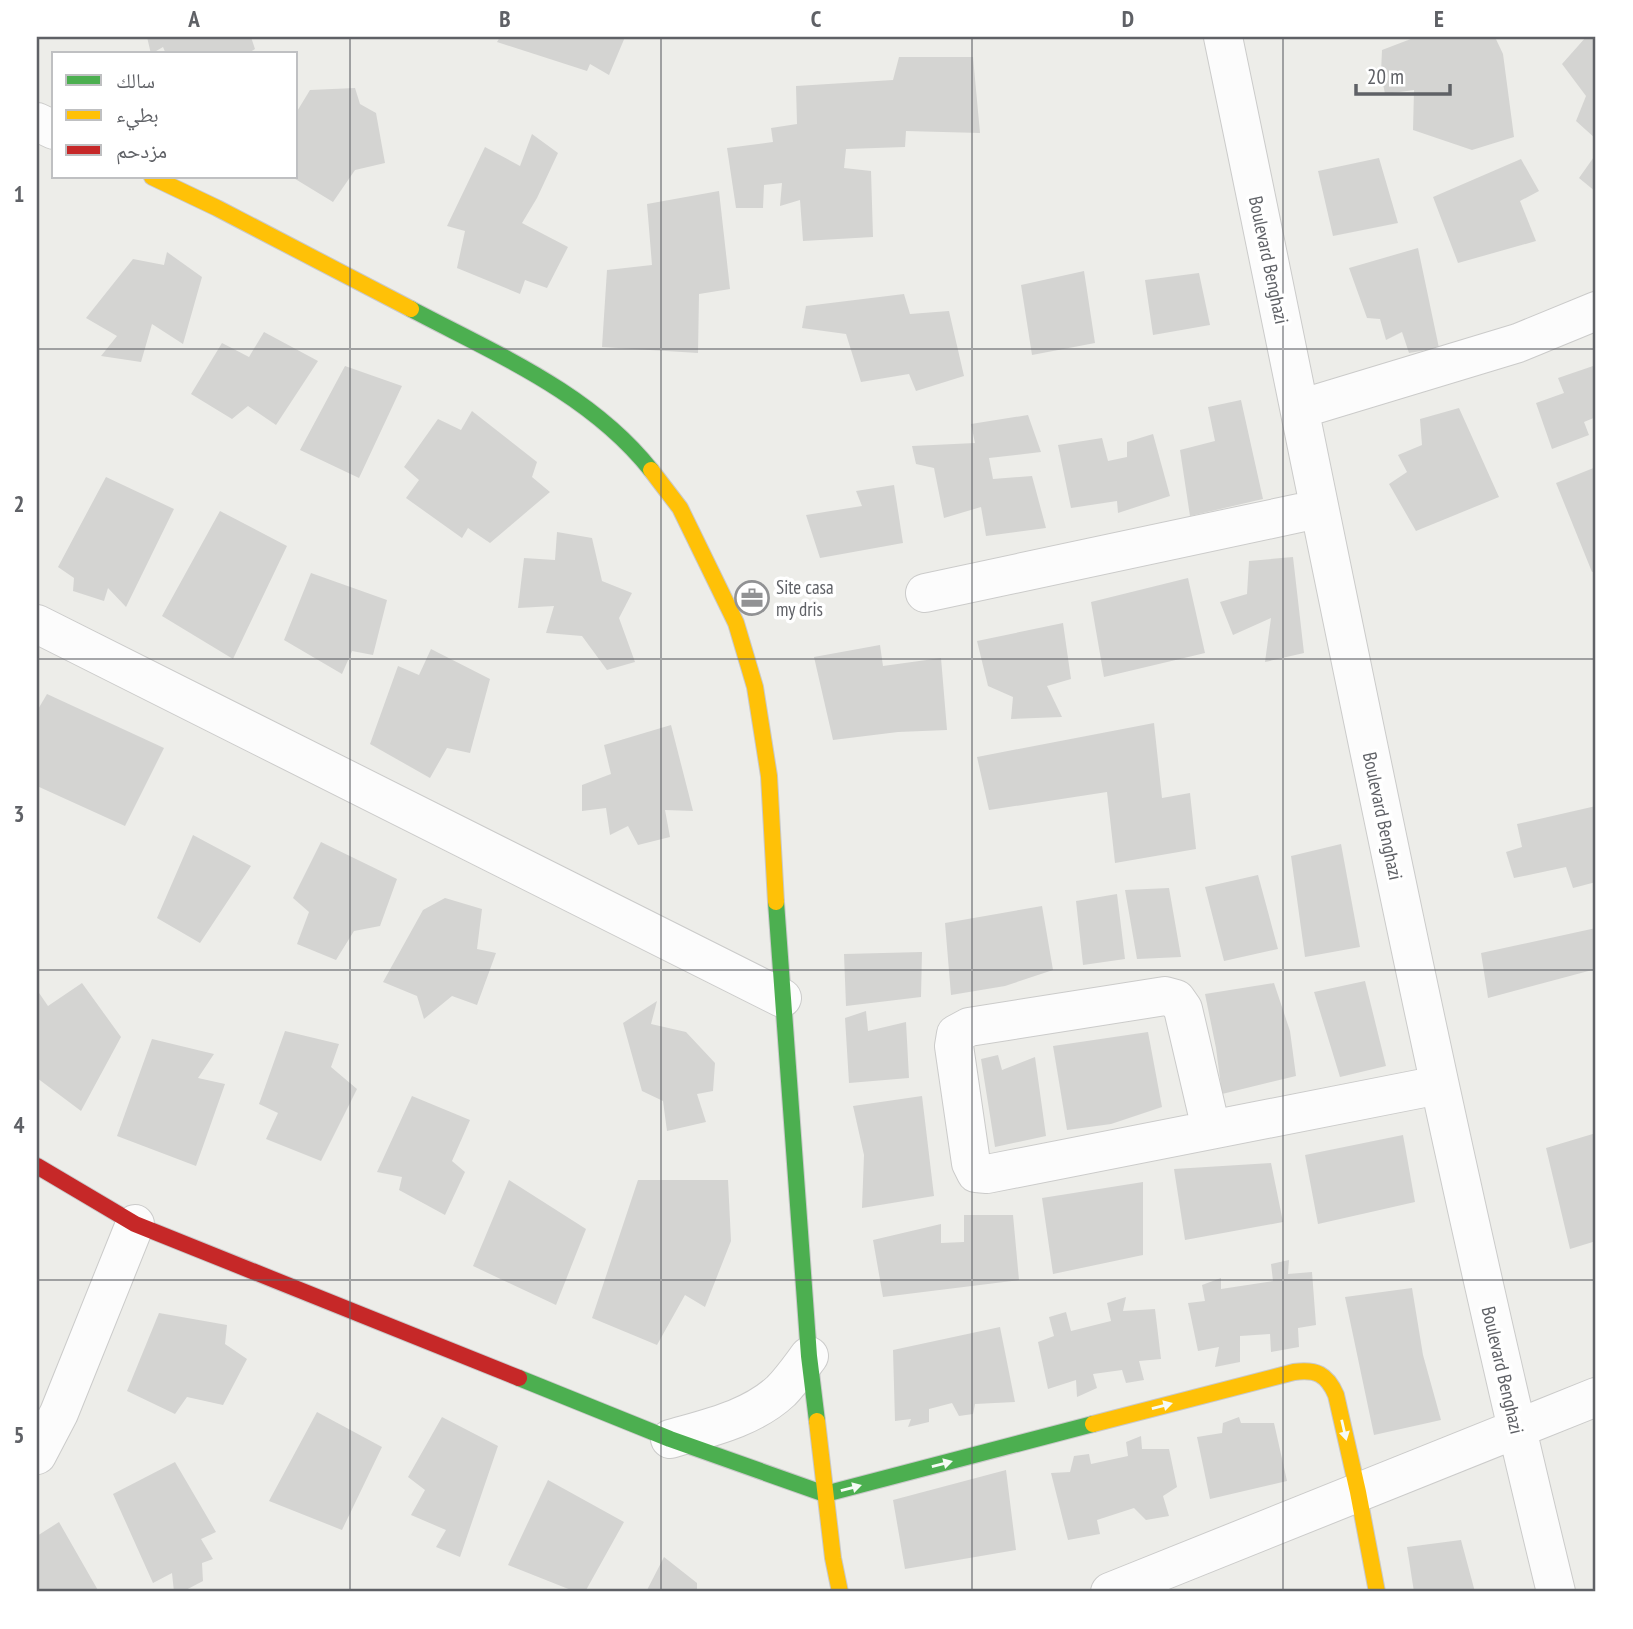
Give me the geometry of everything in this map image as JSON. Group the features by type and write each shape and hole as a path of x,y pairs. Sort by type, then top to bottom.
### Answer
{"street":[{"name":"Boulevard Benghazi","path":"1223,37 1318,509 1439,1085 1516,1430 1556,1592"},
{"path":"154,178 547,380 597,416 637,453 680,508 736,623 755,688 769,776 782,998 809,1356 825,1494 840,1592"},
{"path":"1300,409 1518,343 1596,311"},
{"path":"925,593 1318,509"},
{"path":"37,624 782,998"},
{"path":"1211,1129 1183,1009 1176,999 1165,996 969,1027 956,1034 954,1046 971,1163 976,1173 987,1174 1439,1085"},
{"path":"37,1166 135,1224 670,1439 825,1494 1307,1370 1322,1372 1331,1382 1358,1492 1377,1592"},
{"path":"37,1455 59,1413 135,1224"},
{"path":"670,1439 727,1423 753,1410 780,1392 809,1356"},
{"path":"1110,1592 1596,1397"}],"building":[{"path":"147,37 251,37 255,49 250,52 165,52 163,47 151,52"},
{"path":"500,37 625,37 609,75 590,64 587,71 497,42"},
{"path":"1416,37 1495,37 1503,54 1514,137 1472,150 1413,130 1414,90 1385,94 1381,73 1382,50"},
{"path":"1586,37 1596,37 1596,139 1576,121 1586,96 1562,64"},
{"path":"899,57 973,57 980,133 906,131 905,147 846,149 844,168 871,171 873,237 803,241 800,200 780,206 782,183 764,185 763,208 736,208 727,148 773,142 771,128 797,124 796,86 893,80"},
{"path":"355,88 360,104 376,113 385,163 355,170 333,202 294,178 298,178 298,110 310,90"},
{"path":"532,134 558,153 522,223 568,247 547,288 525,280 520,294 457,268 465,231 447,226 485,147 520,166"},
{"path":"1596,154 1596,192 1579,178"},
{"path":"1379,158 1398,223 1333,236 1318,171"},
{"path":"1521,159 1539,191 1520,201 1536,241 1458,263 1433,197"},
{"path":"719,191 730,289 699,294 698,353 602,347 607,270 652,265 647,204"},
{"path":"1418,248 1439,348 1409,353 1402,332 1386,340 1380,319 1367,318 1349,268"},
{"path":"167,252 202,277 183,344 152,324 141,362 101,356 117,336 86,318 133,259 164,265"},
{"path":"1084,271 1095,343 1032,355 1021,285"},
{"path":"1199,273 1210,325 1153,335 1145,280"},
{"path":"904,294 910,314 949,311 964,376 916,391 909,374 861,382 846,334 802,328 806,306"},
{"path":"264,332 318,361 276,425 248,406 232,419 191,394 222,343 249,357"},
{"path":"1596,365 1596,417 1584,422 1589,435 1552,449 1536,403 1564,393 1558,378"},
{"path":"345,366 402,386 359,478 300,450"},
{"path":"1241,400 1263,499 1190,516 1180,450 1215,441 1208,407"},
{"path":"1459,408 1499,497 1416,531 1389,484 1407,472 1398,455 1422,445 1420,419"},
{"path":"472,411 537,462 532,477 550,492 490,543 468,528 462,538 406,498 419,480 404,467 438,419 461,430"},
{"path":"1028,415 1041,452 989,458 993,479 1032,476 1046,528 986,536 981,507 944,518 934,468 916,464 912,446 975,443 971,424"},
{"path":"1153,434 1170,496 1118,513 1117,501 1071,508 1058,445 1102,438 1108,461 1127,457 1127,442"},
{"path":"1596,467 1596,571 1592,572 1556,483"},
{"path":"106,477 174,509 126,607 108,588 104,601 73,591 74,578 58,567"},
{"path":"894,485 903,543 820,558 806,515 862,506 856,491"},
{"path":"220,511 287,546 233,659 162,616"},
{"path":"557,532 592,538 602,581 632,593 619,618 635,662 607,670 582,636 546,633 554,606 518,608 524,558 555,560"},
{"path":"1293,557 1304,653 1265,662 1271,618 1233,635 1220,602 1247,594 1249,561"},
{"path":"311,573 387,600 373,655 352,651 342,674 284,640"},
{"path":"1188,578 1205,653 1104,677 1091,602"},
{"path":"1063,623 1071,679 1047,686 1062,717 1011,719 1013,697 988,686 977,641"},
{"path":"880,645 883,666 941,658 947,730 898,732 833,740 814,657"},
{"path":"431,649 490,679 470,753 447,748 430,778 370,744 398,666 419,675"},
{"path":"47,694 164,748 125,826 37,786 37,711"},
{"path":"1154,723 1162,798 1190,793 1196,849 1115,863 1107,792 989,810 977,757"},
{"path":"671,725 693,811 665,810 670,837 638,845 628,826 610,835 606,808 582,811 582,785 611,774 604,745"},
{"path":"1596,806 1596,882 1573,888 1566,867 1514,878 1506,852 1522,847 1517,824"},
{"path":"193,835 251,866 200,943 157,918"},
{"path":"321,842 397,879 380,926 354,931 336,960 297,944 309,912 293,898"},
{"path":"1341,844 1360,947 1305,957 1291,856"},
{"path":"1258,875 1278,949 1224,961 1205,887"},
{"path":"1169,888 1181,957 1137,959 1125,890"},
{"path":"1117,894 1125,959 1083,965 1076,901"},
{"path":"445,898 482,909 477,949 496,953 477,1005 452,996 424,1019 417,996 383,982 423,910"},
{"path":"1042,906 1053,970 1005,986 951,995 945,923"},
{"path":"1596,928 1596,969 1488,998 1481,953"},
{"path":"922,952 921,997 846,1006 844,954"},
{"path":"1365,981 1386,1066 1340,1077 1314,992"},
{"path":"82,983 121,1037 81,1111 37,1078 37,990 48,1006"},
{"path":"1274,983 1290,1031 1296,1076 1222,1094 1205,994"},
{"path":"657,1001 651,1024 686,1032 715,1063 713,1091 697,1094 706,1122 667,1131 663,1101 642,1091 623,1023"},
{"path":"866,1011 868,1031 906,1022 909,1078 849,1083 845,1018"},
{"path":"285,1031 339,1044 331,1067 357,1089 321,1161 266,1139 278,1113 259,1104"},
{"path":"1148,1032 1162,1107 1111,1124 1067,1130 1053,1046"},
{"path":"152,1039 214,1054 198,1078 225,1084 196,1166 117,1136"},
{"path":"998,1055 1002,1070 1035,1057 1046,1136 995,1147 981,1059"},
{"path":"412,1096 470,1120 452,1161 465,1172 445,1215 399,1190 402,1177 377,1172"},
{"path":"922,1096 934,1196 862,1208 864,1155 853,1106"},
{"path":"1596,1133 1596,1241 1570,1249 1546,1148"},
{"path":"1403,1135 1415,1202 1318,1224 1305,1155"},
{"path":"1271,1163 1283,1222 1185,1240 1174,1169"},
{"path":"509,1180 586,1229 556,1305 473,1266"},
{"path":"638,1180 728,1180 731,1241 705,1307 685,1295 657,1345 592,1318"},
{"path":"1143,1182 1143,1255 1053,1274 1042,1198"},
{"path":"964,1215 1013,1215 1019,1280 883,1297 873,1240 941,1224 941,1243 964,1242"},
{"path":"1289,1260 1288,1274 1312,1272 1316,1325 1298,1328 1299,1347 1271,1352 1270,1334 1240,1336 1240,1362 1215,1367 1219,1347 1198,1351 1188,1303 1205,1301 1202,1285 1221,1278 1221,1289 1273,1281 1271,1264"},
{"path":"1412,1288 1423,1355 1441,1420 1374,1435 1345,1297"},
{"path":"1126,1297 1123,1311 1155,1309 1161,1359 1139,1361 1144,1380 1126,1383 1122,1370 1093,1374 1097,1388 1077,1397 1076,1380 1048,1389 1038,1342 1054,1336 1049,1317 1066,1312 1071,1331 1111,1321 1107,1303"},
{"path":"159,1313 227,1325 225,1344 247,1359 223,1405 187,1397 175,1414 127,1391"},
{"path":"1000,1327 1015,1402 975,1404 973,1414 959,1416 952,1403 929,1409 929,1422 908,1427 911,1419 895,1421 893,1350"},
{"path":"317,1412 382,1447 342,1530 269,1501"},
{"path":"442,1417 498,1446 460,1557 436,1547 446,1530 411,1515 425,1490 408,1477"},
{"path":"1239,1417 1241,1423 1274,1423 1287,1481 1210,1499 1197,1437 1222,1433 1223,1423"},
{"path":"1141,1436 1142,1449 1169,1449 1177,1487 1163,1496 1169,1516 1146,1520 1134,1508 1097,1520 1100,1534 1068,1540 1051,1473 1070,1472 1074,1456 1089,1454 1091,1464 1128,1456 1126,1442"},
{"path":"175,1462 216,1532 201,1539 213,1559 202,1563 203,1581 182,1592 174,1592 172,1573 153,1583 113,1494"},
{"path":"1006,1470 1016,1550 905,1569 893,1500"},
{"path":"548,1480 624,1522 585,1592 576,1592 508,1565"},
{"path":"59,1522 99,1592 37,1592 37,1536"},
{"path":"1461,1540 1475,1592 1414,1592 1407,1547"},
{"path":"664,1557 697,1583 697,1592 646,1592"}],"traffic: fast":[{"path":"411,309 508,359 571,397 627,443 651,470"},
{"path":"776,902 809,1356 817,1421"},
{"path":"519,1378 670,1439 825,1494 1093,1424"}],"traffic: slow":[{"path":"154,178 411,309"},
{"path":"651,470 680,508 736,623 755,687 769,776 776,902"},
{"path":"1093,1424 1294,1372 1309,1371 1320,1374 1329,1382 1336,1395 1377,1592"},
{"path":"817,1421 833,1558 840,1592"}],"traffic: jam":[{"path":"37,1166 135,1224 519,1378"}],"place":[{"name":"Site casa my dris","path":"752,598"}]}
